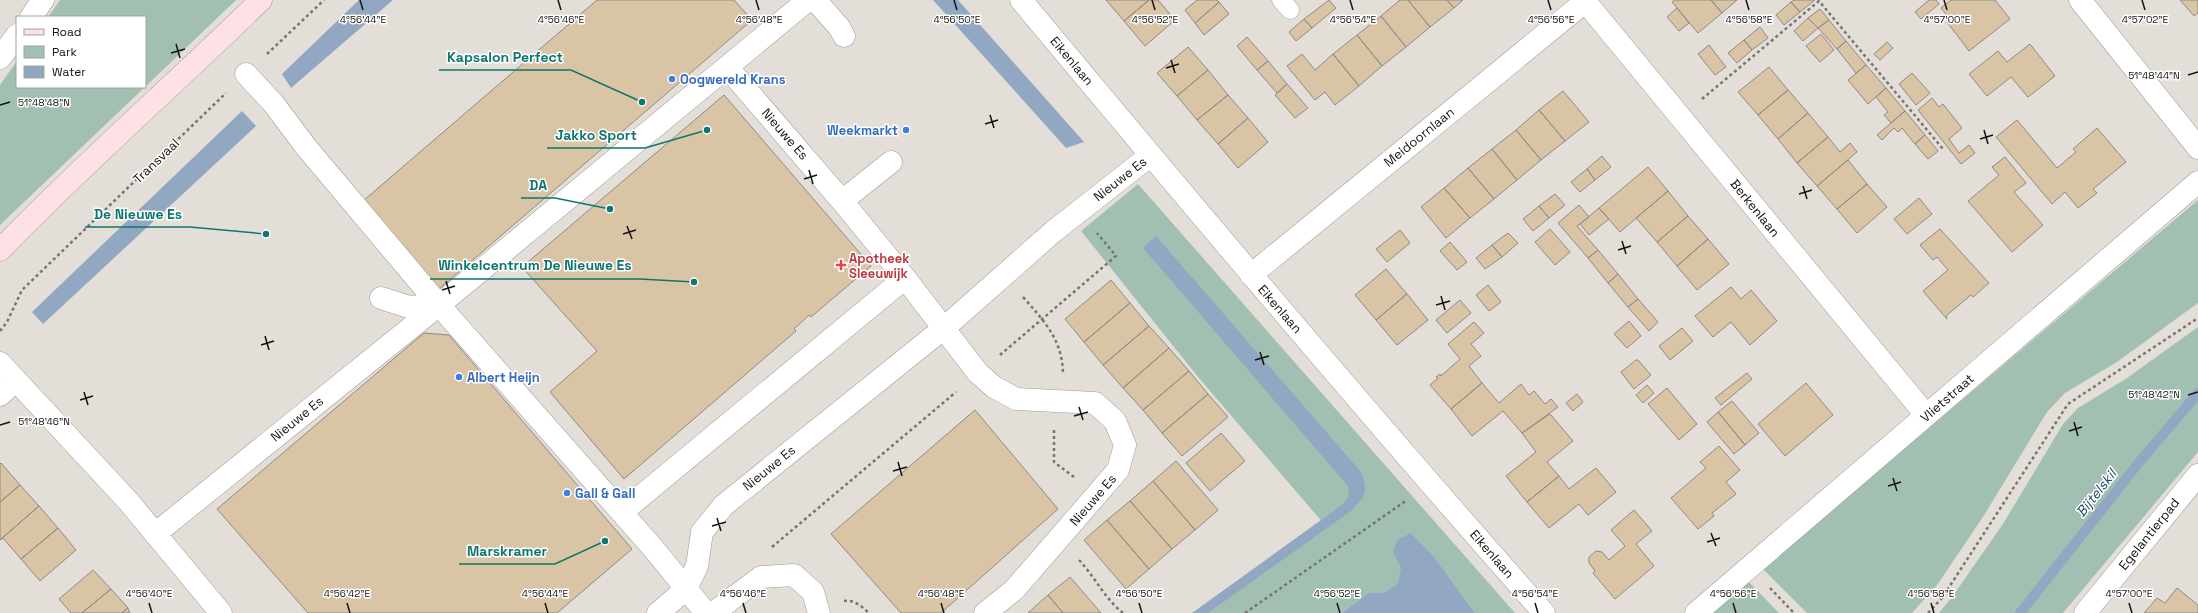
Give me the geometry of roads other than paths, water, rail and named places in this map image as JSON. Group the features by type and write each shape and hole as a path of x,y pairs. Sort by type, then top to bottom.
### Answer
{"street":[{"path":"32,16 44,0"},
{"path":"0,250 48,200 188,72 261,0"},
{"name":"Nieuwe Es","path":"155,534 439,305 808,0"},
{"path":"815,0 839,27 844,36"},
{"name":"Eikenlaan","path":"1021,0 1251,275 1429,483 1544,613"},
{"name":"Berkenlaan","path":"1586,0 1926,415"},
{"name":"Meidoornlaan","path":"1251,275 1586,0"},
{"path":"2080,0 2198,148"},
{"path":"0,58 16,36"},
{"name":"Nieuwe Es","path":"727,67 906,278 978,373 994,387 1016,399 1095,403 1115,420 1125,445 1118,470 1014,590 985,613"},
{"path":"246,74 273,102 306,147 439,305 622,512 706,613"},
{"name":"Nieuwe Es","path":"658,613 686,589 697,566 702,532 724,505 944,328 1079,211 1151,155"},
{"path":"842,201 891,162"},
{"name":"Vlietstraat","path":"1696,613 2198,182"},
{"path":"622,512 906,278"},
{"path":"381,298 409,306 439,305"},
{"path":"0,363 89,458 222,613"},
{"path":"0,395 16,380"},
{"name":"Egelantierpad","path":"2085,613 2198,475"},
{"path":"713,613 761,577 794,575 813,592 818,613"}],"water":[{"path":"359,0 393,0 291,88 282,74"},
{"path":"933,0 958,0 1084,142 1066,148"},
{"path":"242,111 256,126 43,324 32,312"},
{"path":"1156,236 1361,472 1365,484 1365,493 1363,497 1351,511 1208,613 1192,613 1342,505 1348,497 1349,489 1143,248"},
{"path":"1411,533 1432,554 1475,613 1342,613 1368,593 1384,593 1398,583 1401,568 1393,552 1397,540"}],"waterway":[{"name":"Bijtelskil","path":"2020,613 2141,460 2198,393"}],"place":[{"name":"Oogwereld Krans","path":"672,79"},
{"name":"Kapsalon Perfect","path":"642,102"},
{"name":"Jakko Sport","path":"707,130"},
{"name":"Weekmarkt","path":"906,130"},
{"name":"DA","path":"610,209"},
{"name":"De Nieuwe Es","path":"266,234"},
{"name":"Apotheek Sleeuwijk","path":"841,265"},
{"name":"Winkelcentrum De Nieuwe Es","path":"694,282"},
{"name":"Albert Heijn","path":"459,377"},
{"name":"Gall & Gall","path":"567,493"},
{"name":"Marskramer","path":"605,541"}]}
